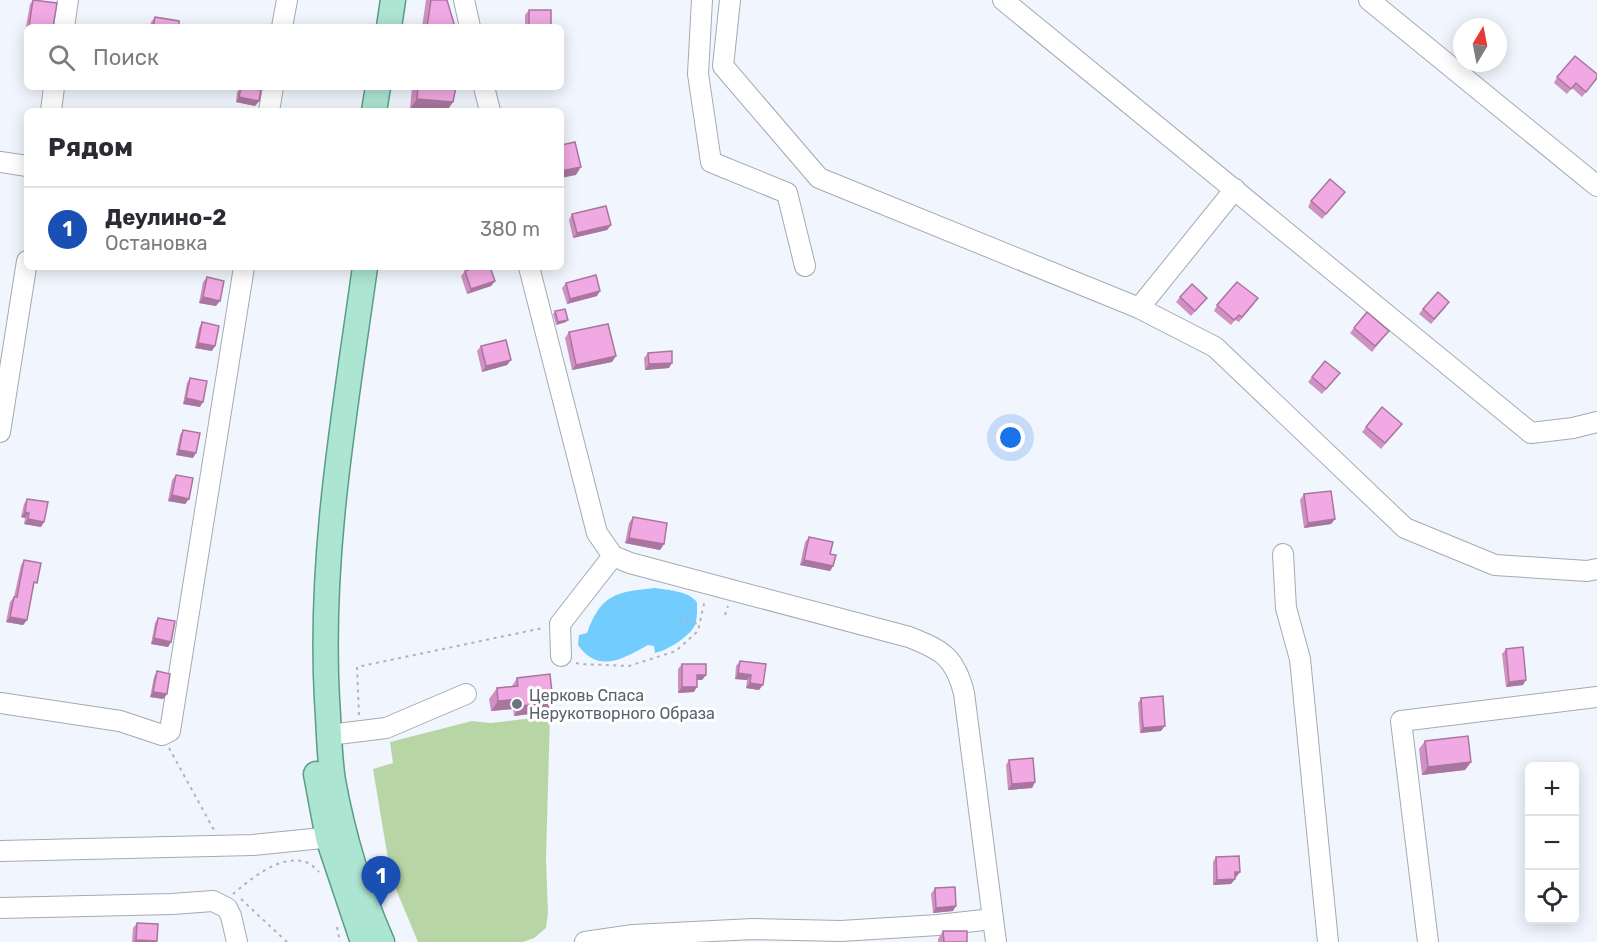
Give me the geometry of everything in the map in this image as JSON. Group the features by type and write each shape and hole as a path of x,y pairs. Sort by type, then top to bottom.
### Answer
{"main road":[{"path":"389,24 393,0"},
{"path":"401,24 405,0"},
{"path":"374,108 378,90"},
{"path":"388,108 390,90"},
{"path":"351,270 323,463 311,586 310,658 316,774 337,837 363,942"},
{"path":"365,270 334,485 328,548 326,657 337,837 382,942"}],"street":[{"path":"64,24 68,0"},
{"path":"283,24 287,0"},
{"path":"464,0 469,24"},
{"path":"702,0 698,74 711,162 786,193 806,266"},
{"path":"730,0 723,66 819,178 1139,308 1215,347 1405,528 1495,565 1597,569"},
{"path":"1003,0 1531,433 1573,428 1597,422"},
{"path":"1369,0 1597,186"},
{"path":"51,108 54,90"},
{"path":"270,108 272,90"},
{"path":"485,90 489,108"},
{"path":"0,162 24,166"},
{"path":"1139,308 1234,189"},
{"path":"0,432 26,270"},
{"path":"0,703 120,722 162,735 170,731 244,270"},
{"path":"530,270 597,532 613,556 658,579 709,584 909,637 934,647 959,673 964,693 996,942"},
{"path":"1283,554 1286,608 1300,659 1328,942"},
{"path":"561,656 560,624 613,556"},
{"path":"329,735 386,728 466,694"},
{"path":"1428,942 1401,721 1597,697"},
{"path":"0,851 223,846 337,837"},
{"path":"0,908 213,901 228,898 237,942"},
{"path":"585,942 633,935 753,929 841,931 993,919"}],"path":[{"path":"561,656 580,664 630,666 676,651 698,631 709,584"},
{"path":"679,620 699,624"},
{"path":"359,731 357,668 560,624"},
{"path":"162,735 223,846"},
{"path":"287,942 228,898 260,872 285,861 308,863 324,876"},
{"path":"335,920 340,942"}],"green space":[{"path":"550,716 546,928 534,938 523,942 418,942 395,887 373,769 393,763 390,742 472,721 491,723"}],"water":[{"path":"655,588 682,593 697,602 695,625 682,639 655,653 654,646 648,645 611,661 594,659 578,645 579,635 587,633 598,610 612,597 630,591"}],"building":[{"path":"33,0 57,3 54,24 29,24"},
{"path":"431,0 447,0 454,24 427,24"},
{"path":"529,10 551,10 551,24 529,24"},
{"path":"155,17 179,21 179,24 154,24"},
{"path":"1575,56 1597,74 1597,78 1586,92 1576,83 1571,89 1557,77"},
{"path":"240,90 261,90 259,101 239,97"},
{"path":"418,90 455,90 453,102 417,99"},
{"path":"575,142 581,167 564,170 564,144"},
{"path":"1330,179 1345,192 1326,214 1311,201"},
{"path":"606,206 611,225 577,233 572,214"},
{"path":"491,270 495,281 471,289 465,271"},
{"path":"596,275 600,291 570,299 566,283"},
{"path":"207,277 224,281 220,301 203,297"},
{"path":"1237,282 1258,298 1242,317 1239,315 1234,320 1217,305"},
{"path":"1192,284 1207,298 1195,311 1180,297"},
{"path":"1438,292 1449,302 1434,319 1423,309"},
{"path":"565,309 568,320 558,322 555,311"},
{"path":"1367,312 1389,331 1375,346 1354,328"},
{"path":"202,322 219,326 215,346 198,343"},
{"path":"608,324 616,356 576,365 569,332"},
{"path":"506,340 511,360 486,366 481,346"},
{"path":"672,351 672,363 649,364 648,353"},
{"path":"1325,361 1340,373 1326,389 1312,377"},
{"path":"190,378 207,381 203,402 186,398"},
{"path":"1382,407 1402,424 1385,443 1366,427"},
{"path":"183,430 200,433 196,453 179,450"},
{"path":"176,475 193,478 189,499 172,495"},
{"path":"1331,491 1335,519 1308,523 1304,494"},
{"path":"27,499 48,502 44,522 28,519 29,513 25,512"},
{"path":"633,517 667,523 664,544 629,538"},
{"path":"809,537 833,542 830,554 836,555 833,566 804,560"},
{"path":"24,560 41,563 37,583 34,582 27,620 10,617 14,597 17,597"},
{"path":"158,618 175,621 171,642 154,638"},
{"path":"1523,647 1526,680 1509,682 1506,649"},
{"path":"740,661 766,664 763,685 750,683 751,675 738,673"},
{"path":"682,664 706,664 706,675 697,675 697,687 682,687"},
{"path":"157,671 170,674 167,694 153,692"},
{"path":"550,674 553,702 521,706 520,699 498,701 497,688 518,686 517,678"},
{"path":"1163,696 1165,726 1143,728 1141,698"},
{"path":"1468,736 1471,762 1428,767 1425,741"},
{"path":"1033,758 1035,782 1012,784 1009,760"},
{"path":"1239,856 1240,872 1235,872 1235,879 1217,880 1216,857"},
{"path":"955,887 956,906 936,908 935,888"},
{"path":"137,923 158,924 157,941 136,940"},
{"path":"943,931 967,931 967,942 944,942"}],"place":[{"name":"Церковь Спаса Нерукотворного Образа","path":"517,704"},
{"name":"Деулино-2","path":"381,906"}]}
